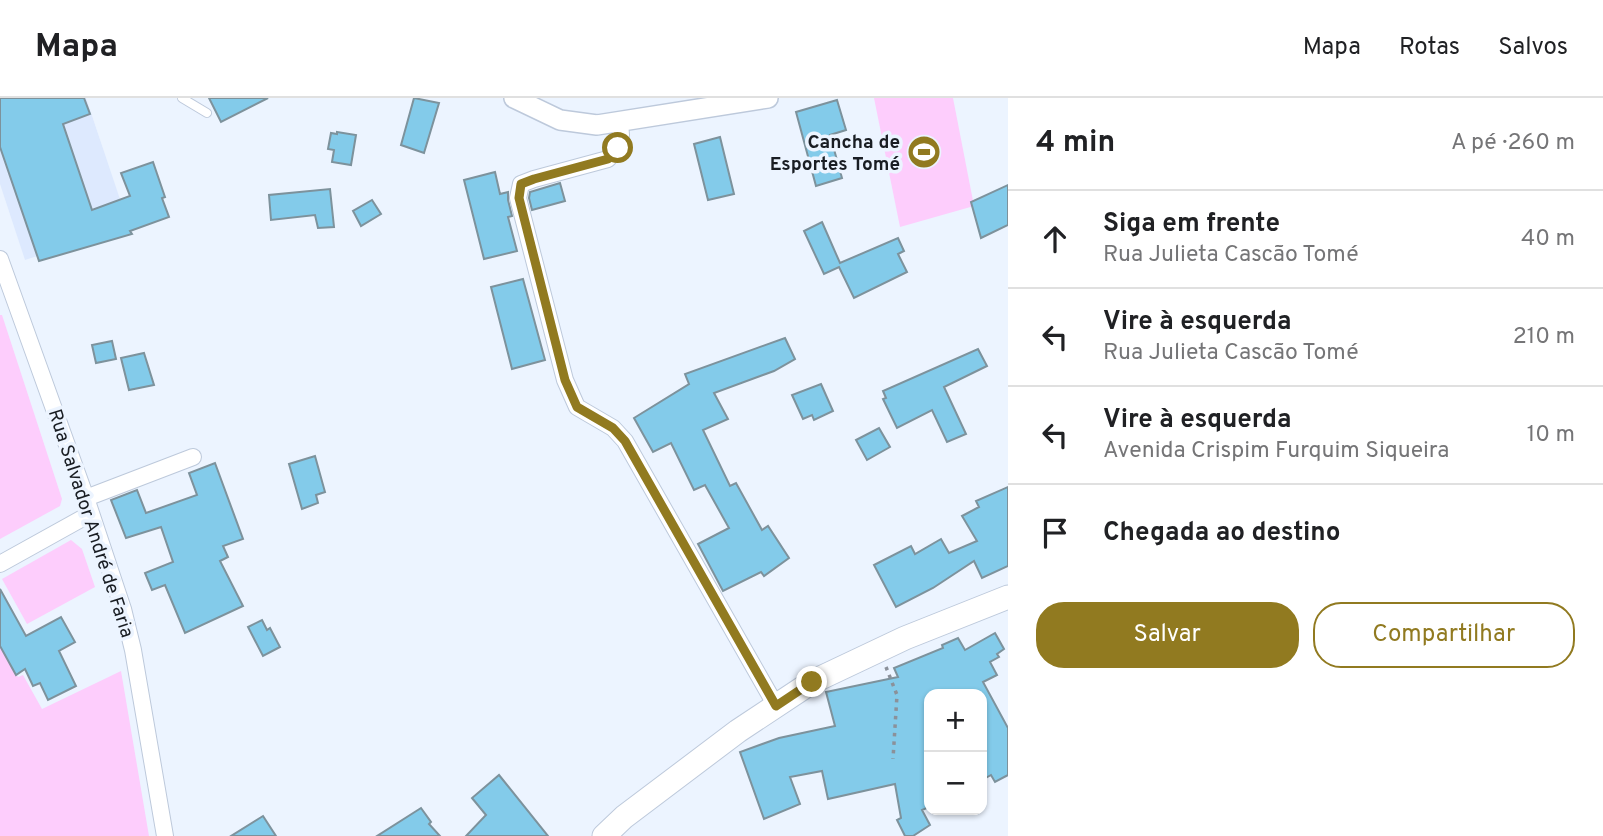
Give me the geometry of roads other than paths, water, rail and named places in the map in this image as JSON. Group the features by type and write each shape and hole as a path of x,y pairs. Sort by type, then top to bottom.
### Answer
{"main road":[{"path":"604,836 624,817 738,731 812,682 878,649 1008,597"}],"street":[{"path":"514,98 561,120 579,124 620,123 768,98"},
{"path":"620,123 618,148 608,159 521,184 519,198 565,380 577,407 613,428 625,441 776,706"},
{"name":"Rua Salvador André de Faria","path":"0,259 3,279 86,498 123,608 133,650 165,836"},
{"path":"86,498 193,457"},
{"path":"0,564 90,514"}],"lane":[{"path":"182,98 207,113"}],"place":[{"name":"Cancha de Esportes Tomé","path":"924,152"}]}
